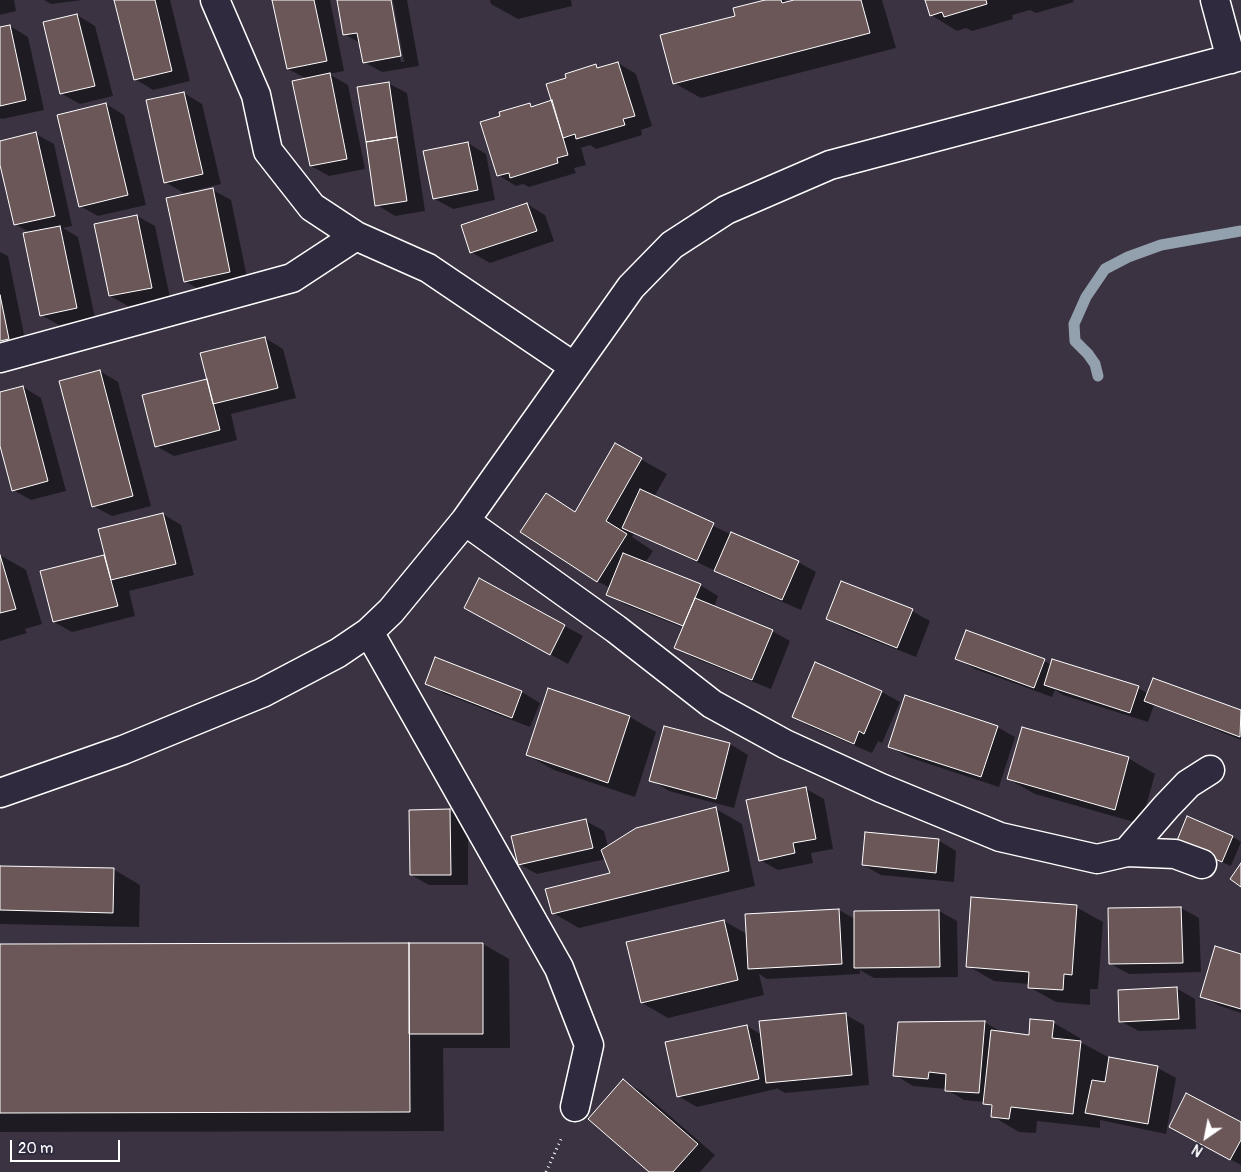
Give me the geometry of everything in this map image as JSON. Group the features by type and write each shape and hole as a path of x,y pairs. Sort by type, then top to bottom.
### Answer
{"street":[{"path":"216,0 256,95 268,152 312,207 356,236 428,268 573,366"},
{"path":"0,794 123,750 262,693 338,652 369,632 391,611 465,521 630,287 672,245 726,210 830,165 1236,57 1215,0"},
{"path":"0,358 292,278 356,236"},
{"path":"465,521 616,629 712,704 785,744 881,788 1000,837 1097,859 1127,852 1175,854 1202,864"},
{"path":"369,632 559,968 589,1045 575,1107"},
{"path":"1127,852 1183,790 1210,770"}],"path":[{"path":"546,1172 575,1107"}],"building":[{"path":"114,0 155,0 172,71 134,80"},
{"path":"272,0 314,0 327,61 287,69"},
{"path":"337,0 391,0 401,56 363,63 357,33 343,35"},
{"path":"765,0 781,0 782,3 794,0 861,0 870,33 673,84 660,35 735,16 733,8"},
{"path":"925,0 986,0 987,4 944,17 942,12 930,16"},
{"path":"77,14 95,86 60,94 43,22"},
{"path":"10,25 26,100 0,106 0,27"},
{"path":"618,62 635,116 623,119 625,125 576,139 575,134 563,138 546,84 566,78 565,74 596,64 597,68"},
{"path":"330,73 347,159 310,166 292,81"},
{"path":"389,82 397,137 366,142 357,87"},
{"path":"184,92 203,174 164,183 146,100"},
{"path":"552,100 568,155 557,158 558,163 510,178 509,173 497,176 480,122 500,116 499,112 530,103 531,107"},
{"path":"106,103 128,195 79,207 57,115"},
{"path":"36,132 55,216 14,225 0,165 0,141"},
{"path":"397,137 407,201 375,206 366,142"},
{"path":"468,142 478,190 433,199 423,151"},
{"path":"213,188 230,272 184,282 166,198"},
{"path":"527,203 537,231 470,253 461,225"},
{"path":"137,215 152,288 109,296 94,224"},
{"path":"60,226 77,308 40,316 23,233"},
{"path":"0,295 9,339 0,341"},
{"path":"265,337 278,388 213,404 200,353"},
{"path":"100,370 133,496 92,507 59,381"},
{"path":"207,379 220,430 155,447 142,395"},
{"path":"23,386 48,481 12,491 0,446 0,392"},
{"path":"615,443 642,458 606,521 627,534 597,582 520,532 546,493 575,512"},
{"path":"640,489 714,523 697,561 622,528"},
{"path":"163,513 176,564 111,580 98,529"},
{"path":"731,532 799,561 782,600 714,571"},
{"path":"623,553 701,584 683,626 606,595"},
{"path":"0,555 16,609 0,613"},
{"path":"104,555 118,606 53,622 40,571"},
{"path":"479,578 565,625 550,655 464,608"},
{"path":"841,581 913,609 897,648 826,619"},
{"path":"695,598 773,630 752,680 674,648"},
{"path":"966,630 1045,659 1034,688 955,659"},
{"path":"435,657 522,691 512,718 425,684"},
{"path":"1052,659 1139,686 1130,713 1044,685"},
{"path":"815,662 882,691 864,734 859,731 854,744 792,717"},
{"path":"1153,678 1241,710 1240,737 1144,701"},
{"path":"548,688 630,716 608,783 526,755"},
{"path":"905,695 998,726 981,777 888,747"},
{"path":"664,726 730,743 716,799 649,781"},
{"path":"1022,727 1129,757 1115,810 1007,779"},
{"path":"806,787 816,839 793,843 795,853 759,861 746,800"},
{"path":"716,807 729,871 552,914 545,889 610,873 601,850 636,828"},
{"path":"450,809 451,875 410,875 409,810"},
{"path":"1187,816 1233,836 1222,862 1176,843"},
{"path":"586,819 593,848 518,865 511,836"},
{"path":"865,832 939,839 936,873 862,865"},
{"path":"1241,863 1241,887 1230,879"},
{"path":"0,866 114,868 113,913 0,910"},
{"path":"971,897 1077,905 1072,975 1064,974 1063,990 1028,988 1029,972 966,967"},
{"path":"1181,907 1183,963 1109,964 1108,908"},
{"path":"839,909 842,964 748,969 745,914"},
{"path":"939,910 940,967 854,968 854,911"},
{"path":"724,920 738,980 641,1003 626,942"},
{"path":"409,943 483,943 483,1034 409,1034"},
{"path":"409,943 410,1112 0,1113 0,944"},
{"path":"1215,946 1241,954 1241,1009 1200,997"},
{"path":"1177,987 1179,1019 1119,1022 1118,990"},
{"path":"846,1013 852,1075 766,1083 759,1021"},
{"path":"1030,1019 1054,1021 1052,1038 1081,1041 1073,1114 1011,1107 1009,1119 991,1117 992,1105 983,1104 991,1030 1029,1035"},
{"path":"985,1021 979,1093 945,1091 946,1074 929,1072 928,1079 893,1076 898,1022"},
{"path":"747,1025 759,1079 677,1097 665,1042"},
{"path":"1109,1057 1158,1066 1148,1124 1085,1113 1092,1080 1105,1082"},
{"path":"623,1079 698,1144 673,1172 649,1172 588,1119"},
{"path":"1186,1093 1241,1122 1241,1140 1230,1160 1169,1127"}],"waterway":[{"path":"1098,376 1095,364 1075,341 1074,324 1086,297 1105,269 1128,257 1161,245 1241,231"}]}
